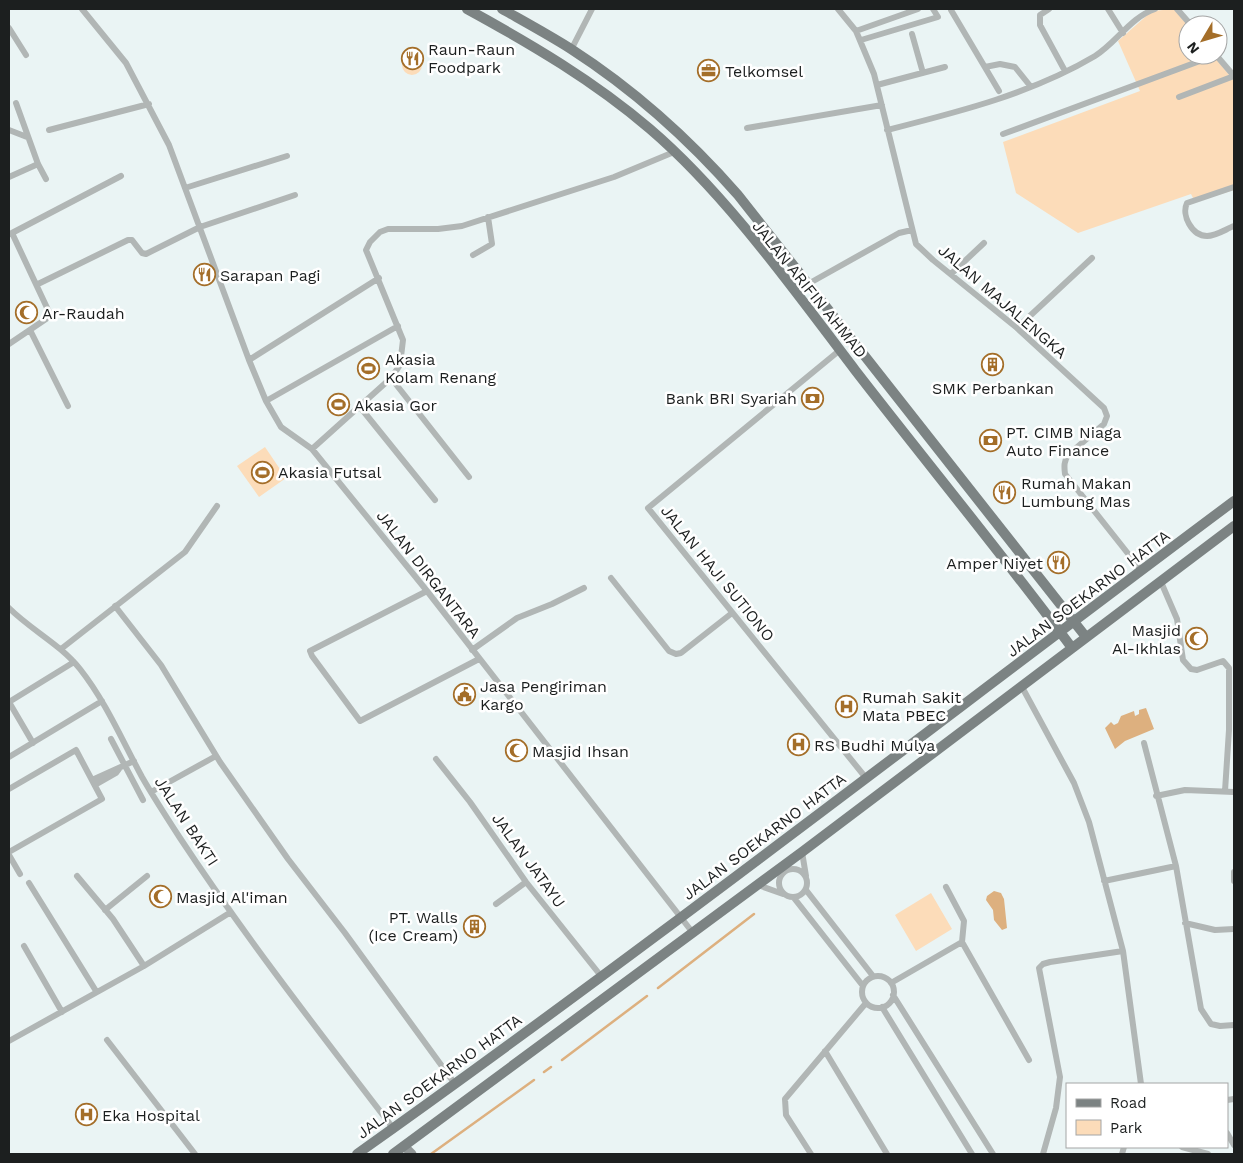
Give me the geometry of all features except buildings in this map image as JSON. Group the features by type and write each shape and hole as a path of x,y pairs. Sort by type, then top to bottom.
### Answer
{"main road":[{"name":"JALAN ARIFIN AHMAD","path":"467,9 530,44 598,88 651,130 674,152 716,197 768,259 1072,648"},
{"name":"JALAN ARIFIN AHMAD","path":"502,9 572,50 629,92 683,137 738,194 1086,637"},
{"path":"768,259 781,250"},
{"name":"JALAN SOEKARNO HATTA","path":"357,1154 455,1084 1039,650 1141,570 1234,501"},
{"name":"JALAN SOEKARNO HATTA","path":"393,1154 758,885 1234,526"},
{"path":"1039,650 1049,656 1049,666"},
{"path":"404,1146 412,1154"}],"street":[{"name":"JALAN DIRGANTARA","path":"82,9 126,63 169,145 249,360 266,401 285,431 312,449 427,591 693,933"},
{"path":"572,50 592,9"},
{"name":"JALAN MAJALENGKA","path":"838,9 861,40 877,85 916,244 1017,328 1104,408 1107,416 1104,424 1068,455 1064,468 1066,474 1141,570"},
{"path":"856,31 918,9"},
{"path":"933,9 938,17"},
{"path":"861,40 938,17 951,9 999,91"},
{"path":"1049,9 1040,15 1040,25 1065,71"},
{"path":"1108,9 1123,33"},
{"path":"888,130 948,114 1031,87 1096,55 1144,14 1155,9"},
{"path":"9,28 26,55"},
{"path":"912,34 923,73"},
{"path":"985,67 1000,64 1016,67 1031,87"},
{"path":"1003,134 1189,65"},
{"path":"1179,97 1234,76 1225,65"},
{"path":"877,85 945,67"},
{"path":"16,104 38,164 46,179"},
{"path":"49,130 149,104"},
{"path":"747,128 882,105"},
{"path":"9,130 27,136"},
{"path":"312,449 391,378 400,365 404,349 398,326 380,278 366,250 370,242 380,232 396,227 438,229 462,226 605,180 674,152"},
{"path":"185,188 286,156"},
{"path":"9,177 38,164"},
{"path":"9,344 46,319 48,314 48,308 38,284 10,234 121,176"},
{"path":"1234,187 1187,202 1185,214 1190,225 1202,235 1209,236 1234,226"},
{"path":"38,284 128,240 133,241 142,253 148,254 200,227 295,195"},
{"path":"472,255 492,244 488,218"},
{"path":"808,284 898,233 912,230"},
{"path":"951,274 984,243"},
{"path":"1017,328 1092,258"},
{"path":"249,360 380,278"},
{"path":"266,401 398,326"},
{"path":"30,330 68,406"},
{"name":"JALAN HAJI SUTIONO","path":"840,350 648,508 866,778"},
{"path":"391,378 470,477"},
{"path":"360,407 435,500"},
{"path":"61,649 185,552 217,506"},
{"path":"610,578 669,651 676,654 681,653 732,613"},
{"path":"1161,582 1177,619 1183,660 1186,665 1197,670 1220,661 1228,665 1232,729 1225,791"},
{"path":"472,650 517,618 552,604 584,588"},
{"path":"427,591 310,651 312,656 360,721 479,660"},
{"path":"115,606 174,684 216,756 288,859 346,934 455,1084"},
{"name":"JALAN BAKTI","path":"9,608 21,620 61,649 74,662 102,701 151,792 231,912 393,1128"},
{"path":"33,743 9,702 74,662"},
{"path":"1022,687 1074,783 1089,822 1123,951 1141,1083"},
{"path":"9,756 102,701"},
{"path":"111,739 122,767 143,800"},
{"path":"1144,743 1156,796 1176,866 1185,923 1204,1016 1216,1026 1234,1025"},
{"path":"9,789 76,750 102,799 9,853 20,874"},
{"path":"151,792 216,756"},
{"name":"JALAN JATAYU","path":"436,759 470,802 526,882 601,976"},
{"path":"93,782 116,773 122,767 134,761"},
{"path":"1156,796 1186,790 1234,792"},
{"path":"802,852 806,890 873,976 883,977 891,983 893,995 993,1154"},
{"path":"1104,881 1176,866"},
{"path":"783,894 779,881 787,870 800,870 806,877"},
{"path":"1234,872 1234,881"},
{"path":"77,876 105,910 144,966"},
{"path":"105,910 147,876"},
{"path":"496,904 526,882"},
{"path":"29,883 96,991"},
{"path":"758,885 794,898 863,986"},
{"path":"946,887 964,922 962,942 1029,1060"},
{"path":"794,898 801,896 806,890"},
{"path":"9,1041 144,966 231,912"},
{"path":"1185,923 1215,930 1234,929"},
{"path":"891,983 962,942"},
{"path":"24,946 62,1012"},
{"path":"1043,1154 1056,1108 1060,1077 1039,968 1043,964 1050,962 1123,951"},
{"path":"873,976 863,986 862,995 866,1003 874,1007 882,1007 889,1003 893,995"},
{"path":"810,1154 786,1115 785,1099 866,1003"},
{"path":"882,1007 972,1154"},
{"path":"107,1040 196,1154"},
{"path":"825,1050 887,1154"},
{"path":"1186,1148 1208,1154"}],"green space":[{"path":"1174,9 1179,15 1178,65 1221,65 1234,81 1234,190 1195,202 1191,194 1078,233 1016,193 1003,142 1140,91 1118,41 1152,11"},
{"path":"412,55 419,58 422,65 419,72 412,75 405,72 402,65 405,58"},
{"name":"Akasia Futsal","path":"265,447 286,478 259,497 237,466"},
{"path":"931,893 952,929 916,951 895,915"}],"shaded area":[{"path":"1146,708 1154,729 1125,741 1115,749 1105,728 1111,722 1114,725 1118,723 1121,716 1134,711 1135,716 1139,714 1139,710"},
{"path":"994,891 1001,893 1004,899 1007,928 1002,930 994,920 993,910 986,900 987,896"}],"waterway":[{"path":"658,988 754,914"},
{"path":"562,1060 647,996"},
{"path":"544,1072 551,1067"},
{"path":"431,1154 534,1080"}],"place":[{"name":"Raun-Raun Foodpark","path":"412,58"},
{"name":"Telkomsel","path":"709,71"},
{"name":"Sarapan Pagi","path":"204,275"},
{"name":"Ar-Raudah","path":"26,313"},
{"name":"SMK Perbankan","path":"993,364"},
{"name":"Akasia Kolam Renang","path":"369,368"},
{"name":"Bank BRI Syariah","path":"813,398"},
{"name":"Akasia Gor","path":"338,405"},
{"name":"PT. CIMB Niaga Auto Finance","path":"990,441"},
{"name":"Akasia Futsal","path":"262,472"},
{"name":"Rumah Makan Lumbung Mas","path":"1005,492"},
{"name":"Amper Niyet","path":"1059,563"},
{"name":"Masjid Al-Ikhlas","path":"1197,639"},
{"name":"Jasa Pengiriman Kargo","path":"464,695"},
{"name":"Rumah Sakit Mata PBEC","path":"846,706"},
{"name":"RS Budhi Mulya","path":"798,745"},
{"name":"Masjid Ihsan","path":"516,751"},
{"name":"Masjid Al'iman","path":"160,897"},
{"name":"PT. Walls (Ice Cream)","path":"474,926"},
{"name":"Eka Hospital","path":"86,1115"}]}
